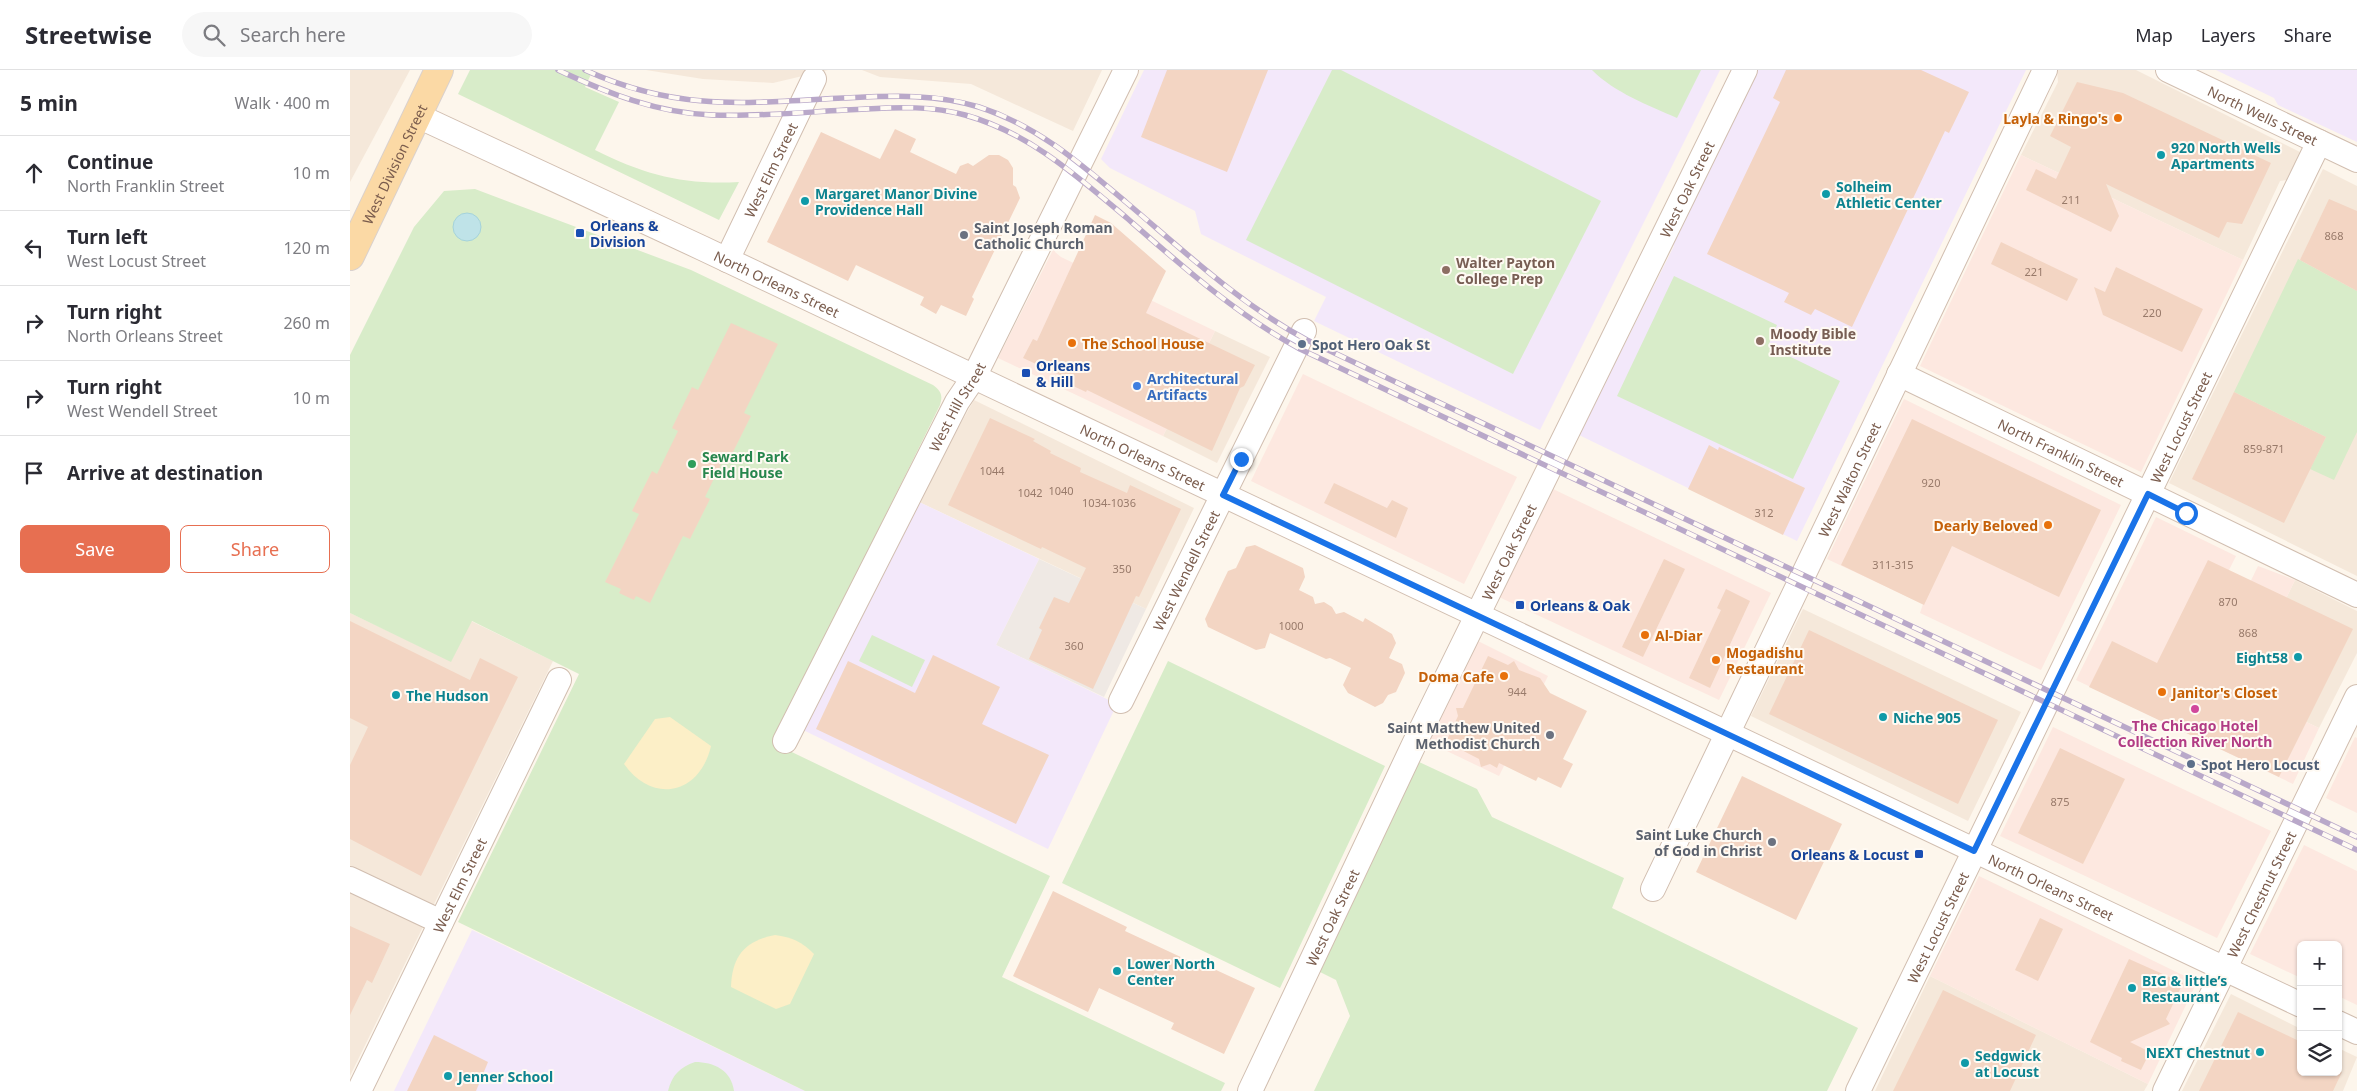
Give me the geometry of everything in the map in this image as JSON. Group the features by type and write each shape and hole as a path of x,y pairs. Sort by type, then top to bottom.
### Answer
{"main road":[{"name":"West Division Street","path":"350,256 439,70"}],"street":[{"name":"West Hill Street","path":"785,740 957,402 974,377 1126,70"},
{"name":"West Oak Street","path":"1250,1091 1417,738 1745,70"},
{"name":"West Walton Street","path":"1653,889 2046,70"},
{"name":"North Wells Street","path":"2168,70 2357,160"},
{"name":"West Elm Street","path":"727,260 814,79"},
{"name":"North Orleans Street","path":"418,116 727,260 2297,1004"},
{"name":"West Locust Street","path":"1858,1091 2319,142"},
{"name":"West Wendell Street","path":"1122,701 1304,331"},
{"name":"North Franklin Street","path":"1899,374 2357,595"},
{"name":"West Elm Street","path":"359,1091 559,680"},
{"name":"West Chestnut Street","path":"2165,1091 2357,697"},
{"path":"350,879 441,922"},
{"path":"2342,1025 2357,1032"}],"shaded area":[{"path":"350,70 410,70 350,182"},
{"path":"646,70 828,70 773,83 703,79"},
{"path":"862,70 1102,70 1073,131 971,84 880,77"},
{"name":"Walter Payton College Prep","path":"1144,70 1720,70 1540,430 1314,321 1326,297 1201,234 1195,211 1110,168 1101,159"},
{"name":"Moody Bible Institute","path":"1754,70 2026,70 1797,541 1579,435 1674,246 1672,244"},
{"name":"920 North Wells Apartments","path":"2057,70 2136,70 2300,152 2287,180 2280,181 2243,260 2021,155 2058,82"},
{"path":"2216,70 2357,70 2357,142 2278,105 2274,98"},
{"path":"2021,155 2243,260 2141,472 1920,366"},
{"path":"2323,169 2357,186 2357,576 2169,483"},
{"path":"1054,248 1055,252 1061,257 1215,331 1163,436 998,358"},
{"path":"1215,331 1270,357 1217,463 1163,436"},
{"path":"1303,374 1517,477 1464,584 1251,481"},
{"path":"1904,399 2121,505 2041,670 1920,613 1923,604 1827,559"},
{"path":"974,400 1194,508 1146,609 917,501"},
{"path":"1553,489 1771,593 1719,700 1499,597"},
{"path":"917,501 1039,559 996,645 1117,704 1048,849 799,728"},
{"path":"2156,517 2236,556 2183,662 2206,673 2258,566 2295,580 2242,691 2319,728 2293,784 2076,680"},
{"path":"1039,559 1146,609 1104,697 996,645"},
{"name":"Eight58","path":"2295,580 2357,611 2357,653 2319,728 2242,691"},
{"name":"Niche 905","path":"1803,609 2021,712 1968,821 1751,716"},
{"path":"350,613 451,661 471,621 553,661 350,1076"},
{"path":"1478,641 1548,676 1499,776 1428,742"},
{"path":"2053,727 2271,831 2217,938 2000,836"},
{"path":"2355,737 2357,738 2357,813 2326,798"},
{"path":"2304,845 2357,871 2357,1005 2342,998 2342,941 2297,941 2297,976 2250,954"},
{"path":"1979,876 2197,982 2148,1084 1930,976"},
{"path":"472,930 805,1091 394,1091"},
{"path":"1930,976 2148,1084 2144,1091 1875,1091"},
{"name":"NEXT Chestnut","path":"2231,994 2297,1027 2297,1076 2342,1076 2342,1050 2357,1057 2343,1091 2182,1091"}],"green space":[{"path":"470,70 593,70 585,87 619,102 595,150 648,172 682,180 719,183 739,182 719,220 458,94"},
{"path":"1332,70 1341,70 1601,201 1513,374 1246,240"},
{"path":"1592,70 1701,70 1677,118 1621,92"},
{"path":"475,189 691,270 938,389 941,394 940,405 773,743 1050,876 1002,977 1225,1083 1221,1091 805,1091 458,922 579,674 472,621 451,662 350,613 350,355 414,227 444,191"},
{"path":"2298,259 2357,291 2357,432 2334,480 2310,469 2326,437 2234,392"},
{"path":"1674,276 1777,325 1768,346 1840,381 1793,479 1617,396"},
{"path":"872,635 925,660 912,687 859,661"},
{"path":"1168,661 1385,766 1280,988 1062,883"},
{"path":"1417,761 1477,789 1492,817 1624,878 1612,908 1858,1028 1827,1091 1314,1091 1350,1016 1336,980 1320,972"},
{"path":"695,1062 702,1062 720,1069 729,1078 734,1091 668,1091 677,1072"}],"sand":[{"path":"670,717 711,746 705,762 697,775 686,784 674,788 661,789 648,785 636,777 624,764 655,719"},
{"path":"775,935 796,941 814,954 790,1004 776,1009 731,987 734,967 742,952 756,941"}],"water":[{"path":"467,213 477,217 481,227 477,237 467,241 457,237 453,227 457,217"}],"building":[{"path":"1167,70 1268,70 1227,172 1141,137"},
{"name":"Solheim Athletic Center","path":"1786,70 1921,70 1969,92 1949,133 1945,131 1852,327 1815,309 1811,315 1784,302 1789,293 1707,254 1780,102 1773,98"},
{"name":"920 North Wells Apartments","path":"2077,82 2123,93 2271,163 2242,224 2227,222 2219,238 2106,184 2119,216 2111,232 2026,190 2036,169 2056,179 2071,147 2050,136"},
{"path":"895,129 916,139 910,152 956,174 960,166 968,163 973,166 989,155 999,155 1008,160 1013,168 1013,185 1016,187 1020,198 972,297 974,299 966,316 941,305 936,314 920,305 924,297 856,265 848,281 767,242 821,132 880,159"},
{"path":"2329,199 2357,211 2357,291 2300,260"},
{"path":"1095,215 1111,223 1166,271 1146,313 1255,365 1244,386 1240,388 1212,451 1087,390 1086,392 1071,385 1073,381 1023,358 1033,339 1037,341"},
{"path":"2001,242 2078,279 2067,301 1991,264"},
{"path":"2116,267 2203,309 2182,352 2103,315 2094,287 2105,292"},
{"name":"Seward Park Field House","path":"731,323 778,344 744,413 751,416 731,456 726,454 705,497 710,499 690,539 683,536 650,603 636,596 634,600 619,593 621,589 605,582 639,514 632,511 652,471 657,474 678,431 672,428 692,387 698,390"},
{"path":"2234,392 2326,437 2284,523 2192,479"},
{"path":"990,418 1035,439 1033,441 1051,451 1050,453 1081,468 1080,472 1127,493 1130,485 1181,509 1139,597 1136,596 1093,689 1029,659 1042,630 1039,628 1054,597 1069,603 1086,568 948,505"},
{"path":"1912,419 2101,510 2059,597 1952,546 1924,605 1841,565"},
{"path":"1709,445 1718,450 1719,447 1805,488 1783,535 1688,489"},
{"path":"1334,483 1387,508 1392,500 1408,508 1396,538 1324,503"},
{"path":"1255,545 1303,568 1305,577 1299,590 1313,597 1315,604 1324,602 1332,607 1336,614 1344,612 1363,622 1365,618 1392,634 1396,643 1389,658 1402,664 1405,673 1396,692 1388,695 1383,703 1375,707 1348,693 1343,685 1351,668 1330,658 1326,659 1270,633 1265,648 1256,650 1208,627 1205,619 1228,571 1236,568 1246,547"},
{"path":"1664,559 1685,569 1643,657 1622,647"},
{"path":"2208,560 2353,629 2279,777 2089,687 2112,641 2157,663"},
{"path":"1726,589 1750,601 1710,688 1689,678 1721,610 1717,608"},
{"path":"350,621 470,680 480,658 518,677 421,876 350,839 350,765 368,727 350,718"},
{"name":"Niche 905","path":"1809,630 1998,720 1958,804 1769,714"},
{"path":"933,655 1000,687 982,724 1049,755 1016,824 816,729 848,661 915,693"},
{"path":"1488,656 1508,665 1514,661 1519,670 1540,678 1550,693 1587,711 1563,759 1573,764 1561,788 1538,777 1536,781 1499,763 1497,768 1490,764 1481,767 1479,759 1446,742 1458,716 1456,708 1463,708"},
{"path":"2060,748 2125,779 2083,864 2018,833"},
{"name":"Saint Luke Church of God in Christ","path":"1742,776 1842,824 1796,920 1696,872"},
{"name":"Lower North Center","path":"1053,891 1127,927 1125,931 1200,966 1201,963 1255,988 1224,1054 1171,1029 1174,1023 1099,988 1088,1012 1013,976"},
{"path":"2040,918 2063,929 2038,981 2015,970"},
{"path":"350,926 390,944 372,983 367,980 350,1015"},
{"path":"2129,959 2183,983 2166,1019 2170,1024 2130,1042 2150,1052 2141,1070 2121,1061 2122,1058 2090,1042"},
{"name":"Sedgwick at Locust","path":"1943,990 2036,1035 2010,1091 1893,1091"},
{"name":"NEXT Chestnut","path":"2238,1012 2297,1040 2297,1076 2340,1076 2333,1091 2199,1091"},
{"name":"Jenner School","path":"434,1035 488,1062 476,1091 407,1091"}],"railway":[{"path":"558,70 614,94 652,106 692,113 750,115 879,108 916,108 953,112 989,123 1032,145 1072,172 1211,289 1254,321 1300,349 2357,850"},
{"path":"585,70 650,93 681,99 712,102 775,102 911,96 945,99 979,107 1000,115 1040,135 1076,160 1236,294 1282,326 1307,340 2357,837"}],"place":[{"name":"Layla & Ringo's","path":"2118,118"},
{"name":"920 North Wells Apartments","path":"2161,155"},
{"name":"Solheim Athletic Center","path":"1826,194"},
{"name":"Margaret Manor Divine Providence Hall","path":"805,201"},
{"name":"Orleans & Division","path":"580,233"},
{"name":"Saint Joseph Roman Catholic Church","path":"964,235"},
{"name":"Walter Payton College Prep","path":"1446,270"},
{"name":"Moody Bible Institute","path":"1760,341"},
{"name":"The School House","path":"1072,343"},
{"name":"Spot Hero Oak St","path":"1302,344"},
{"name":"Orleans & Hill","path":"1026,373"},
{"name":"Architectural Artifacts","path":"1137,386"},
{"name":"Seward Park Field House","path":"692,464"},
{"name":"Dearly Beloved","path":"2048,525"},
{"name":"Orleans & Oak","path":"1520,605"},
{"name":"Al-Diar","path":"1645,635"},
{"name":"Eight58","path":"2298,657"},
{"name":"Mogadishu Restaurant","path":"1716,660"},
{"name":"Doma Cafe","path":"1504,676"},
{"name":"Janitor's Closet","path":"2162,692"},
{"name":"The Hudson","path":"396,695"},
{"name":"The Chicago Hotel Collection River North","path":"2195,709"},
{"name":"Niche 905","path":"1883,717"},
{"name":"Saint Matthew United Methodist Church","path":"1550,735"},
{"name":"Spot Hero Locust","path":"2191,764"},
{"name":"Saint Luke Church of God in Christ","path":"1772,842"},
{"name":"Orleans & Locust","path":"1919,854"},
{"name":"Lower North Center","path":"1117,971"},
{"name":"BIG & little’s Restaurant","path":"2132,988"},
{"name":"NEXT Chestnut","path":"2260,1052"},
{"name":"Sedgwick at Locust","path":"1965,1063"},
{"name":"Jenner School","path":"448,1076"}],"route":[{"path":"1241,459 1223,495 1974,851 2148,494 2186,513"}]}
